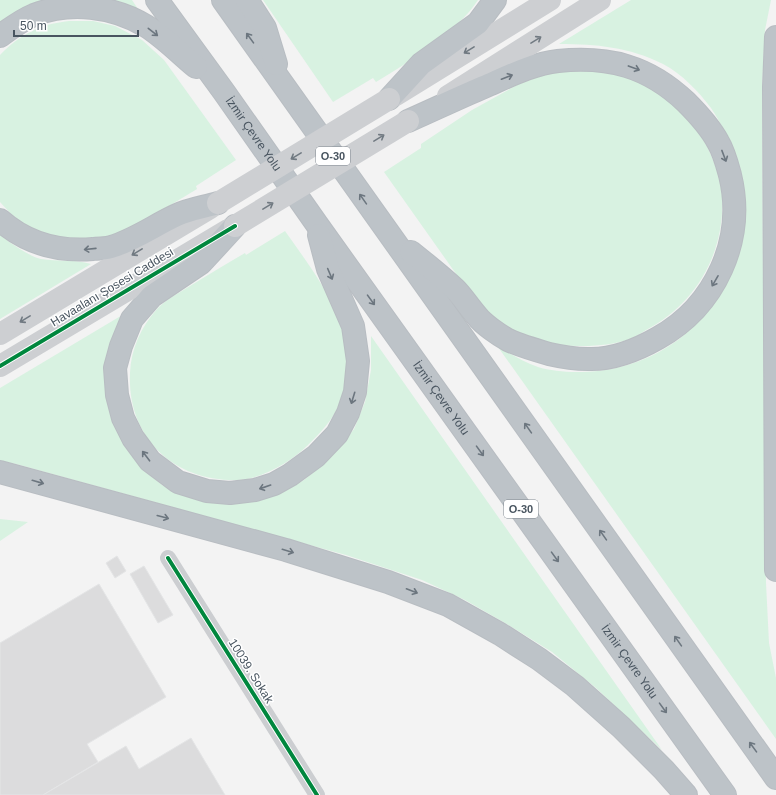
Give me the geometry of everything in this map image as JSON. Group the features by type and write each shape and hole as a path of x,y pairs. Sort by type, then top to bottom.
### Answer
{"highway":[{"name":"İzmir Çevre Yolu","path":"157,0 725,795"},
{"name":"O-30","path":"223,0 776,778"},
{"path":"247,0 265,28 281,81"},
{"path":"389,99 421,64 478,22 495,0"},
{"path":"0,36 15,25 34,15 55,9 75,6 100,9 121,15 146,26 224,92"},
{"path":"776,37 774,95 776,570"},
{"path":"386,231 456,290 479,319 506,339 533,350 562,357 590,359 622,354 647,345 672,331 694,311 710,289 723,267 731,243 735,212 732,184 728,165 719,144 708,125 690,106 671,88 648,73 606,61 582,60 555,62 531,68 500,80 408,121"},
{"path":"0,220 9,228 33,241 56,249 84,250 110,247 144,233 178,214 218,203"},
{"path":"235,226 201,264 152,296 132,319 121,346 115,368 117,394 123,418 133,438 150,461 178,482 207,491 230,493 254,490 274,484 290,475 316,456 336,434 348,413 355,392 358,361 353,326 328,269 316,223"},
{"path":"0,472 286,550 388,582 448,605 506,638 539,659 575,686 621,727 664,770 686,795"}],"main road":[{"name":"Havaalanı Şosesi Caddesi","path":"0,334 550,0"},
{"name":"Havaalanı Şosesi Caddesi","path":"0,366 408,121 600,0"}],"street":[{"name":"10039. Sokak","path":"168,558 317,795"}],"green space":[{"path":"0,0 47,0 22,9 0,22"},
{"path":"106,0 132,0 138,9 138,12"},
{"path":"263,0 478,0 458,23 432,46 376,82 373,78 333,102"},
{"path":"631,0 771,0 765,30 762,86 763,283 766,583 769,643 776,678 776,739 498,347 528,363 556,371 598,371 616,368 657,353 690,330 715,300 732,265 741,226 740,186 730,146 711,108 701,95 670,68 650,58 625,50 599,46 559,44"},
{"path":"69,21 93,21 115,26 142,40 164,60 236,160 196,186 197,189 141,223 117,234 91,241 63,240 35,231 13,216 0,202 0,55 16,41 34,30 50,24"},
{"path":"559,69 580,69 617,75 646,83 657,89 697,128 718,171 721,184 722,207 720,229 715,250 707,269 696,288 682,304 665,318 634,337 624,341 595,346 570,346 543,342 518,333 495,320 481,308 471,295 384,172 421,148 421,144 472,110 519,84"},
{"path":"285,231 320,282 344,327 347,344 347,364 341,401 333,416 317,436 294,457 266,473 256,477 237,480 214,478 193,473 174,463 158,451 146,435 136,417 131,396 130,373 132,355 138,339 151,316 168,299"},
{"path":"0,235 36,258 85,262 91,264 0,319"},
{"path":"124,314 108,400 114,426 125,447 141,467 162,485 194,499 212,502 231,503 259,501 282,492 304,480 339,448 354,429 365,402 371,370 371,336 662,750 596,688 552,652 465,600 422,580 346,555 16,464 0,461 0,388"},
{"path":"0,519 28,522 0,541"}],"building":[{"path":"117,556 126,571 115,578 106,563"},
{"path":"144,566 173,615 158,623 130,574"},
{"path":"99,584 166,697 87,744 98,762 43,795 0,795 0,643"},
{"path":"191,738 225,795 43,795 126,746 139,769"}],"cycle path":[{"path":"0,366 235,226"},
{"path":"168,558 317,795"}]}
